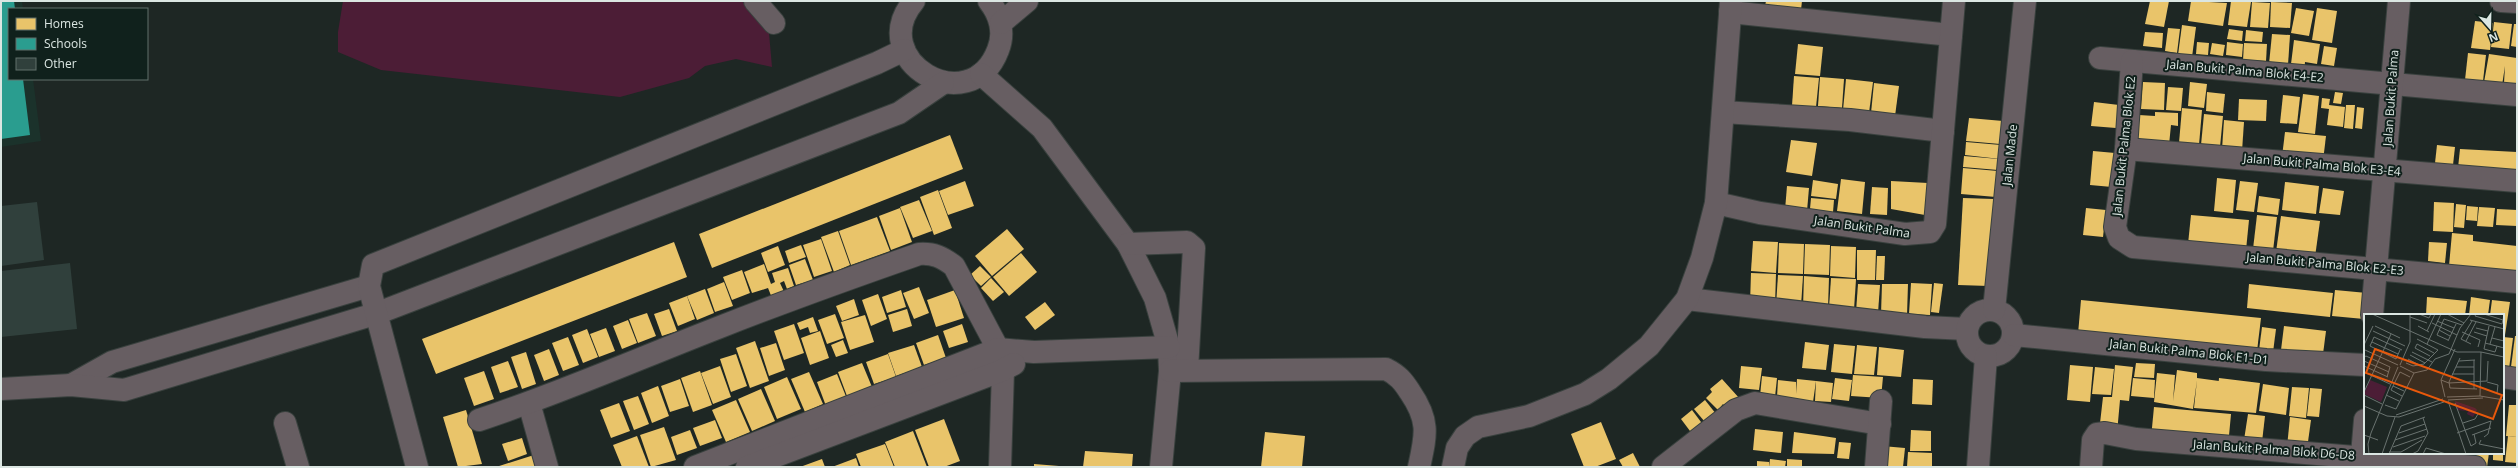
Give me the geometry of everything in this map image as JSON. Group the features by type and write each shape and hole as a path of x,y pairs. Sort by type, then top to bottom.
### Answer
{"street":[{"path":"754,1 774,23"},
{"path":"907,6 901,36 904,50 919,72 943,83 963,82 981,74 994,60 1001,42 1001,23 996,9 989,1"},
{"path":"1001,23 1027,1"},
{"name":"Jalan Bukit Palma","path":"1716,203 1760,213 1905,234 1930,232 1935,224 1954,1"},
{"name":"Jalan Made","path":"1994,310 2025,1"},
{"name":"Jalan Bukit Palma","path":"2372,314 2385,170 2390,85 2399,1"},
{"path":"2500,1 2517,2"},
{"path":"1453,467 1458,448 1465,436 1478,428 1529,416 1585,394 1609,379 1650,346 1687,299 1702,258 1716,203 1730,7 1951,35"},
{"path":"418,467 378,313 369,286 373,265 870,66 904,50"},
{"name":"Jalan Bukit Palma Blok E4-E2","path":"2100,58 2390,85 2517,95"},
{"name":"Jalan Bukit Palma Blok E2","path":"2132,61 2126,149 2115,227 2119,238 2133,246"},
{"path":"981,74 1042,128 1128,244 1155,298 1169,347 1178,370"},
{"path":"1,389 71,385 124,390 378,313 899,113 943,83"},
{"path":"1723,112 1850,120 1943,131"},
{"name":"Jalan Bukit Palma Blok E3-E4","path":"2126,149 2517,181"},
{"path":"1128,244 1187,242 1194,248 1178,370 1161,467"},
{"name":"Jalan Bukit Palma Blok E2-E3","path":"2133,246 2517,282"},
{"path":"479,420 529,403 721,326 919,254 942,256 954,266 998,349 1003,370 1000,467"},
{"path":"71,385 112,362 369,286"},
{"path":"1687,299 1925,327 1967,329"},
{"path":"1985,310 1994,310 2003,313 2009,319 2014,335 2010,345 2004,352 1996,356 1986,356 1971,346 1967,329 1977,314 1985,310"},
{"name":"Jalan Bukit Palma Blok E1-D1","path":"2014,335 2266,360 2364,364"},
{"path":"696,467 998,349 1034,352 1169,347"},
{"path":"747,467 1003,370 1034,352"},
{"path":"1978,467 1986,356"},
{"path":"1178,370 1386,369 1398,374 1424,416 1426,434 1420,467"},
{"path":"2504,378 2517,379"},
{"path":"1876,467 1881,401"},
{"path":"529,403 547,467"},
{"path":"1663,467 1685,452 1736,410 1755,403 1880,424"},
{"path":"285,423 298,467"},
{"name":"Jalan Bukit Palma Blok D6-D8","path":"2091,467 2093,440 2097,434 2362,462 2475,467"},
{"path":"2362,462 2364,434"}],"shaded area":[{"path":"1,1 22,1 23,8 8,8 8,80 33,80 41,141 1,147"},
{"path":"343,1 742,1 769,33 772,67 736,59 705,66 689,78 620,97 381,70 338,52 338,32"}],"building: Homes":[{"path":"1766,1 1802,1 1801,10 1765,6"},
{"path":"2150,1 2169,1 2164,27 2145,24"},
{"path":"2191,1 2227,3 2223,26 2188,21"},
{"path":"2231,1 2251,2 2247,27 2228,25"},
{"path":"2252,2 2270,3 2268,28 2250,27"},
{"path":"2271,2 2292,3 2290,28 2270,27"},
{"path":"2296,8 2314,11 2309,36 2291,33"},
{"path":"2317,8 2337,11 2332,43 2312,40"},
{"path":"2475,21 2493,23 2490,50 2471,48"},
{"path":"2494,22 2512,24 2509,49 2491,47"},
{"path":"2514,24 2517,24 2517,47 2511,46"},
{"path":"2182,25 2196,27 2192,57 2178,55"},
{"path":"2168,28 2180,29 2177,53 2165,51"},
{"path":"2229,29 2243,31 2242,41 2227,39"},
{"path":"2246,30 2263,32 2262,42 2245,41"},
{"path":"2145,32 2163,33 2162,48 2143,46"},
{"path":"2272,34 2290,35 2288,65 2269,64"},
{"path":"2294,40 2320,44 2317,64 2305,62 2304,74 2290,72"},
{"path":"2197,42 2209,43 2208,55 2196,54"},
{"path":"2227,42 2243,44 2242,57 2226,55"},
{"path":"2212,43 2225,45 2223,56 2210,54"},
{"path":"2244,43 2267,44 2266,61 2243,60"},
{"path":"1798,44 1823,47 1820,76 1795,74"},
{"path":"2324,46 2337,48 2334,66 2321,64"},
{"path":"2468,53 2486,55 2483,81 2465,80"},
{"path":"2489,54 2517,58 2517,85 2504,83 2505,66 2501,92 2483,88"},
{"path":"1794,76 1819,78 1816,107 1792,106"},
{"path":"1820,77 1844,79 1842,108 1818,106"},
{"path":"1846,79 1873,82 1869,113 1843,110"},
{"path":"2143,82 2165,83 2164,110 2141,109"},
{"path":"2190,82 2207,84 2204,108 2188,106"},
{"path":"1874,83 1899,86 1895,116 1871,113"},
{"path":"2168,87 2183,88 2181,111 2166,110"},
{"path":"2207,92 2225,94 2223,113 2206,111"},
{"path":"2335,92 2343,93 2341,104 2333,103"},
{"path":"2303,94 2319,96 2315,134 2298,132"},
{"path":"2283,95 2300,97 2297,124 2280,123"},
{"path":"2322,98 2330,99 2329,105 2345,107 2343,127 2327,125 2329,109 2321,108"},
{"path":"2239,99 2267,100 2266,121 2238,120"},
{"path":"2094,102 2119,105 2116,128 2091,126"},
{"path":"2346,105 2355,105 2353,129 2344,128"},
{"path":"2357,107 2364,108 2362,129 2355,128"},
{"path":"2182,108 2202,110 2199,145 2179,143"},
{"path":"2155,112 2178,113 2178,126 2171,125 2169,145 2136,143 2139,115 2155,116"},
{"path":"2204,114 2223,116 2220,147 2201,145"},
{"path":"1969,118 2003,121 2000,144 1966,141"},
{"path":"2224,120 2244,122 2242,151 2222,149"},
{"path":"2285,132 2326,136 2323,161 2282,157"},
{"path":"950,135 963,169 712,268 699,234"},
{"path":"1791,140 1817,143 1812,176 1786,172"},
{"path":"1966,142 2001,145 2000,159 1965,155"},
{"path":"2437,145 2455,147 2453,165 2435,163"},
{"path":"2460,149 2517,152 2517,171 2458,168"},
{"path":"2093,151 2115,153 2112,187 2090,185"},
{"path":"1964,156 1999,159 1998,170 1963,167"},
{"path":"1963,168 1998,171 1996,197 1961,194"},
{"path":"2217,178 2236,180 2233,213 2214,211"},
{"path":"1841,179 1865,182 1862,214 1837,211"},
{"path":"1813,180 1838,184 1836,199 1811,196"},
{"path":"965,181 974,206 948,215 939,191"},
{"path":"1891,181 1928,183 1925,215 1891,209"},
{"path":"2240,181 2258,183 2254,212 2236,210"},
{"path":"2285,182 2319,186 2316,214 2282,210"},
{"path":"1787,186 1809,188 1807,211 1785,210"},
{"path":"1872,187 1888,188 1887,215 1870,214"},
{"path":"2323,188 2344,191 2340,215 2319,213"},
{"path":"938,190 952,228 934,235 920,197"},
{"path":"2259,196 2280,199 2278,215 2257,212"},
{"path":"1811,198 1834,200 1833,212 1810,209"},
{"path":"1963,198 1994,199 1989,286 1958,285"},
{"path":"919,200 932,231 913,238 900,207"},
{"path":"2434,202 2454,203 2453,232 2433,231"},
{"path":"2456,204 2466,205 2464,228 2454,227"},
{"path":"2467,206 2478,207 2477,221 2466,220"},
{"path":"2479,207 2495,208 2493,227 2477,226"},
{"path":"900,208 912,242 891,250 879,216"},
{"path":"2086,208 2106,210 2103,237 2083,235"},
{"path":"2497,209 2517,210 2517,226 2496,225"},
{"path":"2191,215 2249,220 2246,250 2188,244"},
{"path":"2257,215 2277,217 2273,251 2253,249"},
{"path":"2281,216 2320,221 2315,257 2276,252"},
{"path":"877,217 890,251 851,265 839,231"},
{"path":"1007,229 1024,249 992,276 975,256"},
{"path":"838,231 850,265 834,272 821,237"},
{"path":"2452,233 2473,235 2473,241 2517,246 2517,273 2449,266"},
{"path":"821,239 832,271 814,277 803,245"},
{"path":"1753,241 1778,242 1776,273 1751,271"},
{"path":"674,242 687,277 436,374 422,339"},
{"path":"2429,242 2447,243 2445,263 2428,261"},
{"path":"1779,243 1804,244 1803,274 1778,273"},
{"path":"1805,244 1830,245 1829,275 1804,274"},
{"path":"801,245 806,257 789,263 785,251"},
{"path":"778,246 785,265 768,272 761,253"},
{"path":"1831,246 1856,247 1855,278 1830,276"},
{"path":"1857,250 1876,250 1875,280 1857,280"},
{"path":"1021,253 1037,272 1009,296 993,277"},
{"path":"1877,256 1885,256 1884,280 1876,280"},
{"path":"805,259 813,280 796,285 789,265"},
{"path":"764,264 771,284 775,282 772,273 788,268 794,286 787,289 784,281 780,283 787,298 774,303 768,288 752,293 744,272"},
{"path":"980,266 991,277 981,286 970,275"},
{"path":"742,270 750,293 732,300 723,277"},
{"path":"1751,273 1776,274 1775,305 1750,304"},
{"path":"1778,275 1803,276 1801,306 1776,305"},
{"path":"1804,276 1829,278 1828,308 1803,307"},
{"path":"991,278 1004,292 993,301 981,288"},
{"path":"1831,278 1856,279 1854,310 1829,308"},
{"path":"724,282 733,306 715,312 707,289"},
{"path":"1911,283 1932,284 1930,315 1909,314"},
{"path":"1934,283 1943,284 1939,313 1931,312"},
{"path":"1858,284 1880,285 1878,313 1856,312"},
{"path":"1882,284 1908,284 1907,315 1881,314"},
{"path":"2249,284 2333,293 2330,317 2247,308"},
{"path":"919,287 929,313 914,319 903,293"},
{"path":"705,289 714,313 697,320 687,296"},
{"path":"901,290 906,307 887,313 882,297"},
{"path":"955,290 964,318 936,327 927,300"},
{"path":"2335,290 2367,293 2364,319 2332,316"},
{"path":"878,294 887,319 871,326 862,300"},
{"path":"687,296 695,319 678,326 669,303"},
{"path":"2427,297 2467,301 2465,314 2426,314"},
{"path":"2471,297 2490,300 2488,314 2469,314"},
{"path":"854,299 859,315 842,321 836,306"},
{"path":"2081,300 2261,318 2257,351 2078,334"},
{"path":"2492,300 2510,302 2505,335 2504,314 2490,314"},
{"path":"1045,302 1055,315 1035,330 1025,317"},
{"path":"669,309 677,331 662,336 654,314"},
{"path":"907,309 912,326 893,332 888,315"},
{"path":"647,313 656,336 638,343 629,319"},
{"path":"835,314 844,338 827,344 818,320"},
{"path":"865,315 874,342 850,350 841,322"},
{"path":"813,317 818,331 810,333 808,327 800,330 797,323"},
{"path":"628,320 637,343 622,349 613,326"},
{"path":"794,324 804,353 784,360 774,331"},
{"path":"962,324 968,342 949,348 943,331"},
{"path":"2284,326 2326,331 2323,354 2281,350"},
{"path":"2262,327 2276,329 2272,360 2258,358"},
{"path":"606,328 615,351 599,357 590,334"},
{"path":"587,329 598,357 583,363 572,335"},
{"path":"820,331 829,358 810,365 801,338"},
{"path":"938,335 946,358 924,365 916,343"},
{"path":"2515,336 2517,336 2517,368 2511,367"},
{"path":"568,337 579,365 563,371 552,343"},
{"path":"2504,337 2513,338 2509,369 2504,368"},
{"path":"843,340 848,353 836,357 831,345"},
{"path":"755,341 769,381 750,388 736,348"},
{"path":"1805,342 1829,345 1826,370 1802,368"},
{"path":"776,343 785,370 769,376 760,348"},
{"path":"1834,344 1855,346 1852,374 1831,372"},
{"path":"914,345 922,367 896,376 888,353"},
{"path":"1857,345 1877,347 1874,375 1854,374"},
{"path":"1879,347 1904,350 1901,377 1877,375"},
{"path":"549,349 559,375 544,381 534,355"},
{"path":"526,352 536,384 522,389 511,357"},
{"path":"736,354 747,386 731,392 720,359"},
{"path":"888,354 896,377 874,384 866,362"},
{"path":"508,361 518,387 500,393 491,367"},
{"path":"862,363 872,387 847,396 838,372"},
{"path":"2136,363 2155,364 2154,378 2134,377"},
{"path":"2070,365 2093,367 2090,402 2067,400"},
{"path":"2115,365 2133,367 2129,401 2120,400 2117,433 2099,432 2103,397 2112,397"},
{"path":"720,366 731,397 713,404 701,373"},
{"path":"1741,366 1762,368 1759,390 1739,388"},
{"path":"2095,367 2114,369 2111,395 2092,394"},
{"path":"2177,370 2197,373 2197,378 2219,381 2219,378 2260,383 2256,413 2194,408 2197,380 2193,409 2154,402 2157,373 2175,375 2173,401"},
{"path":"484,371 494,399 474,406 464,378"},
{"path":"700,371 712,405 693,412 681,378"},
{"path":"809,372 823,404 805,412 791,379"},
{"path":"837,374 847,399 826,406 817,382"},
{"path":"1853,375 1883,377 1881,398 1851,396"},
{"path":"1762,376 1777,378 1775,397 1760,396"},
{"path":"787,377 801,409 777,419 764,387"},
{"path":"1835,378 1852,380 1849,401 1832,399"},
{"path":"2133,378 2155,380 2154,398 2131,396"},
{"path":"680,379 689,406 670,412 661,386"},
{"path":"1722,379 1740,399 1728,410 1723,404 1718,410 1706,398 1712,392 1710,389"},
{"path":"1797,379 1816,381 1813,402 1777,397 1778,380 1796,382 1796,394"},
{"path":"1913,379 1933,380 1932,405 1912,404"},
{"path":"1816,381 1833,383 1831,402 1815,401"},
{"path":"2263,384 2289,388 2286,415 2259,411"},
{"path":"658,386 669,416 652,423 641,393"},
{"path":"2292,387 2309,388 2306,418 2289,416"},
{"path":"2310,388 2322,389 2319,417 2307,416"},
{"path":"761,389 775,421 752,431 738,399"},
{"path":"638,396 649,424 634,430 623,401"},
{"path":"736,400 750,432 726,442 712,410"},
{"path":"1705,400 1720,419 1710,428 1694,409"},
{"path":"619,403 630,431 611,438 600,410"},
{"path":"2509,405 2517,405 2517,437 2506,436"},
{"path":"2154,407 2231,414 2228,446 2151,438"},
{"path":"466,410 482,464 458,467 443,417"},
{"path":"1692,410 1707,430 1696,439 1681,419"},
{"path":"2248,414 2265,416 2262,442 2244,440"},
{"path":"2290,417 2311,420 2307,449 2287,447"},
{"path":"944,419 960,461 944,467 929,467 915,430"},
{"path":"715,420 722,438 700,446 693,428"},
{"path":"1601,422 1616,459 1595,467 1584,467 1571,434"},
{"path":"664,427 676,460 651,467 640,435"},
{"path":"1755,429 1783,432 1781,453 1753,450"},
{"path":"690,430 697,448 677,455 671,437"},
{"path":"1911,430 1931,431 1931,451 1910,451"},
{"path":"913,431 927,467 895,467 885,442"},
{"path":"1265,432 1305,436 1302,467 1261,467"},
{"path":"1794,432 1836,438 1834,454 1792,453"},
{"path":"637,436 649,467 622,467 613,445"},
{"path":"2508,436 2517,437 2517,463 2505,462"},
{"path":"522,438 527,454 508,461 502,444"},
{"path":"1839,442 1851,443 1849,459 1837,458"},
{"path":"885,444 894,467 861,467 856,454"},
{"path":"1882,446 1905,448 1903,467 1880,467"},
{"path":"1085,451 1133,454 1132,467 1083,467"},
{"path":"1908,452 1932,453 1932,467 1907,467"},
{"path":"1633,453 1640,467 1623,467 1619,460"},
{"path":"2434,454 2489,454 2487,467 2433,461"},
{"path":"2493,454 2503,454 2503,461 2493,460"},
{"path":"534,455 538,467 496,467"},
{"path":"856,458 859,467 832,467"},
{"path":"822,459 825,467 800,467"},
{"path":"1770,459 1786,461 1785,467 1769,467"},
{"path":"1787,459 1802,460 1802,467 1787,467"},
{"path":"1757,461 1769,462 1769,467 1757,467"},
{"path":"1034,464 1059,466 1059,467 1034,467"}],"building: Schools":[{"path":"1,1 14,1 15,8 8,8 8,80 23,80 30,135 1,139"}],"building: Other":[{"path":"37,202 44,260 1,266 1,206"},
{"path":"70,263 77,329 1,337 1,271"}]}
